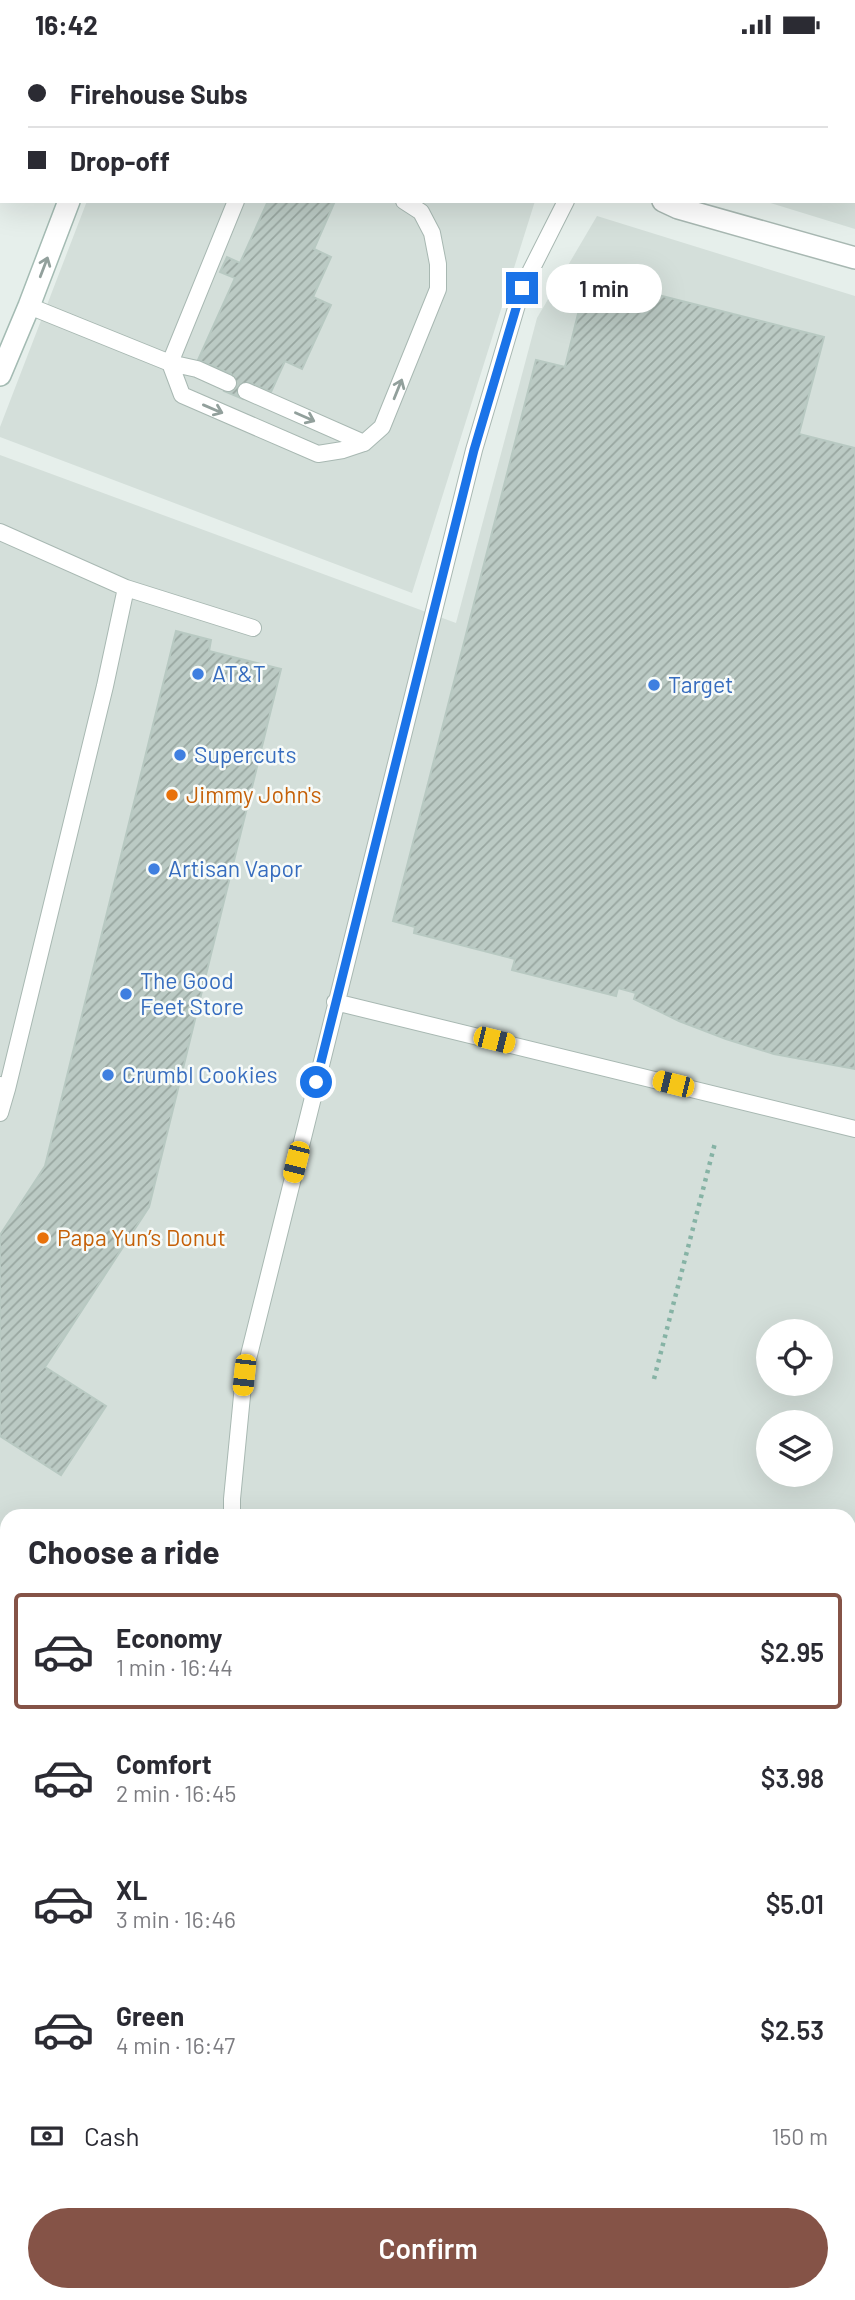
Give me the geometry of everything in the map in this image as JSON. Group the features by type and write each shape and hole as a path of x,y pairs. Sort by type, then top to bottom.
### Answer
{"street":[{"path":"0,376 68,203"},
{"path":"667,203 855,258"}],"lane":[{"path":"235,203 170,363 182,395 318,454 364,443 382,427 438,289 438,264 432,233 421,212 407,203"},
{"path":"233,1509 244,1375 474,450 522,288 565,203"},
{"path":"29,306 170,363 197,369 228,383"},
{"path":"246,391 364,443"},
{"path":"0,532 126,588 253,628"},
{"path":"0,1113 4,1087 102,699 126,588"},
{"path":"335,1002 855,1129"}],"path":[{"path":"654,1379 715,1143"}],"shaded area":[{"path":"86,203 534,203 412,593 0,437 0,427"},
{"path":"770,203 855,203 855,229"},
{"path":"597,216 855,296 855,1509 0,1509 0,455 456,623 537,318"}],"building":[{"path":"267,203 334,203 314,249 331,257 313,297 331,305 302,369 285,361 271,392 250,383 243,399 224,391 231,374 198,360 235,278 220,272 227,257 240,263"},
{"name":"Target","path":"587,277 824,337 799,434 855,448 855,1069 774,1054 726,1039 679,1021 634,999 636,993 618,988 616,996 512,970 515,959 414,933 415,927 393,921 536,360 565,367"},
{"path":"176,631 211,640 209,651 281,669 149,1207 45,1367 106,1406 61,1475 0,1436 0,1235 45,1166"}],"place":[{"name":"AT&T","path":"198,674"},
{"name":"Target","path":"654,685"},
{"name":"Supercuts","path":"180,755"},
{"name":"Jimmy John's","path":"172,795"},
{"name":"Artisan Vapor","path":"154,869"},
{"name":"The Good Feet Store","path":"126,994"},
{"name":"Crumbl Cookies","path":"108,1075"},
{"name":"Papa Yun’s Donut","path":"43,1238"}],"route":[{"path":"316,1082 474,450 522,288"}]}
